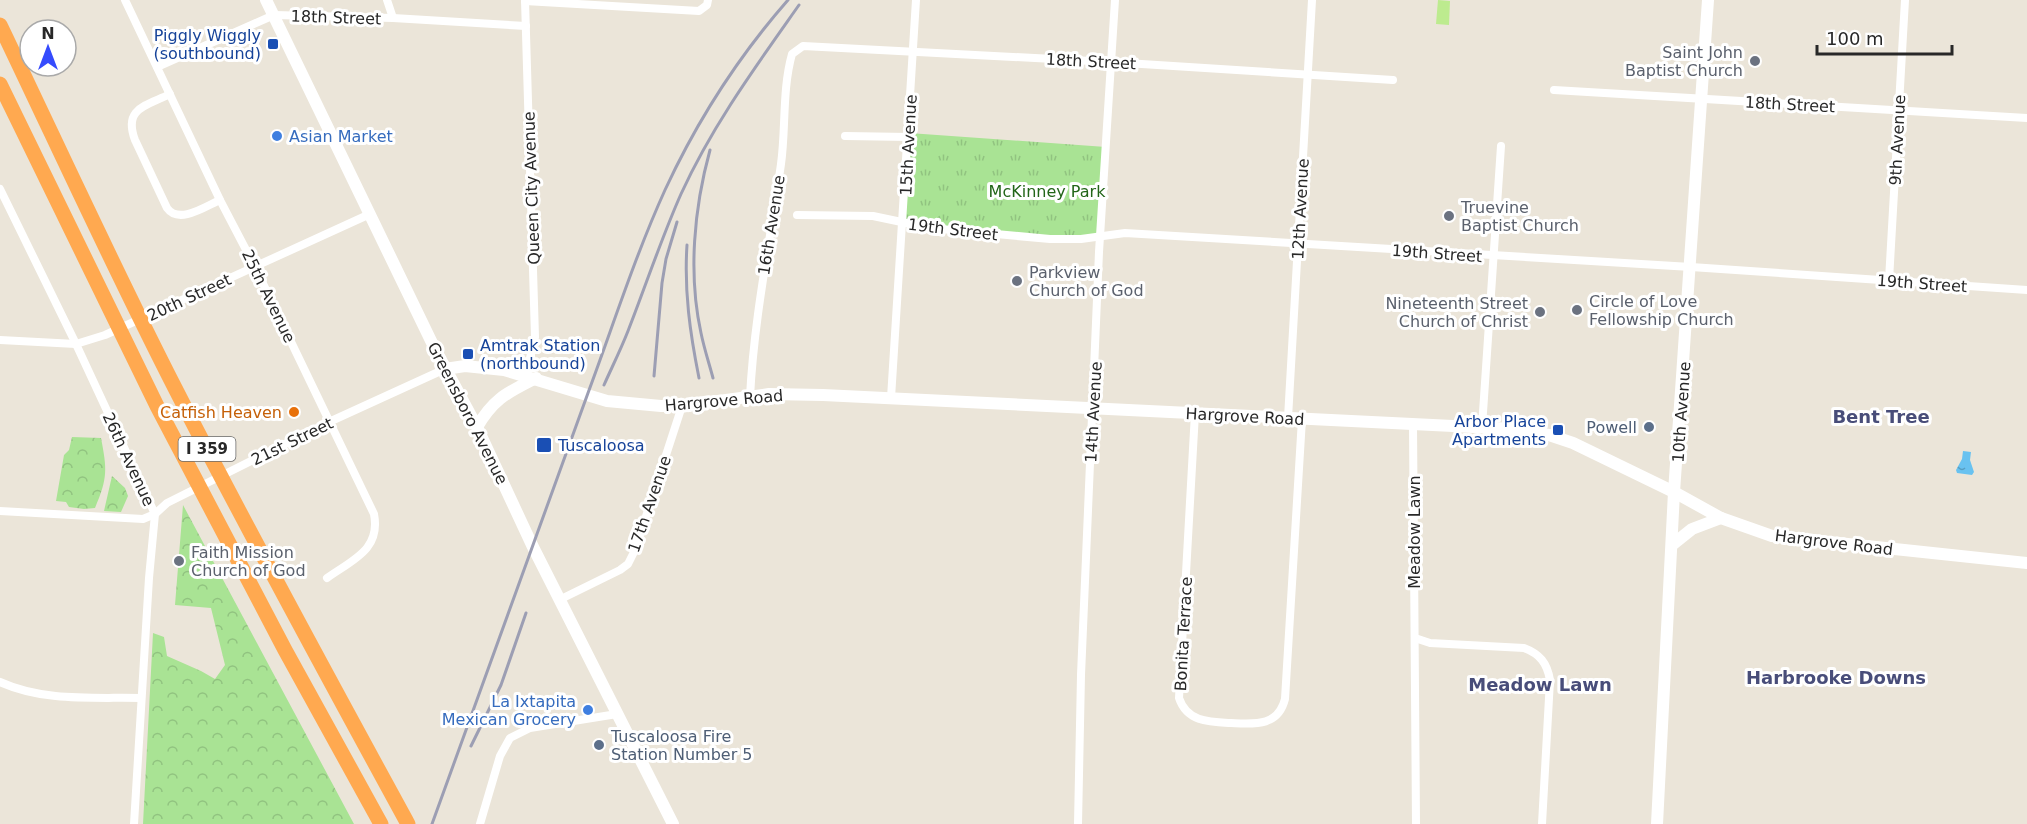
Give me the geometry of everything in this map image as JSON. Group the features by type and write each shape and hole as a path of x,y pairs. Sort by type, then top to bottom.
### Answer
{"highway":[{"name":"I 359","path":"0,25 175,387 408,824"},
{"name":"I 359","path":"0,84 157,406 285,650 381,824"}],"main road":[{"name":"Greensboro Avenue","path":"267,0 446,369 477,427 532,545 673,824"},
{"name":"10th Avenue","path":"1657,824 1674,492 1708,0"},
{"name":"Hargrove Road","path":"446,369 460,366 504,370 607,400 682,406 780,394 1514,429 1557,437 1674,492 1721,518 1772,536 2027,563"},
{"path":"477,427 491,405 531,377"},
{"path":"1672,546 1692,529 1721,518"}],"street":[{"name":"25th Avenue","path":"125,0 220,200 370,504 376,525 376,536 371,545 327,578"},
{"path":"387,0 393,18"},
{"path":"525,0 699,11 708,2"},
{"name":"Queen City Avenue","path":"525,0 535,337 531,377"},
{"name":"15th Avenue","path":"891,398 916,0"},
{"name":"14th Avenue","path":"1078,824 1081,675 1100,237 1115,0"},
{"name":"12th Avenue","path":"1288,418 1312,0"},
{"name":"9th Avenue","path":"1889,280 1905,0"},
{"name":"18th Street","path":"157,67 274,15 393,18 526,26"},
{"name":"18th Street","path":"792,54 803,46 1393,80"},
{"name":"16th Avenue","path":"750,397 758,312 781,161 786,119 787,76 792,54"},
{"name":"18th Street","path":"1554,90 2027,118"},
{"path":"170,94 137,110 131,119 131,130 135,140 167,208 171,213 180,216 220,200"},
{"path":"845,135 909,137"},
{"path":"1482,427 1501,146"},
{"name":"26th Avenue","path":"0,189 76,344 155,514 134,824"},
{"name":"20th Street","path":"0,340 76,344 105,335 370,214"},
{"name":"19th Street","path":"797,215 873,216 903,223 996,235 1050,239 1100,237 1125,233 2027,290"},
{"name":"21st Street","path":"0,511 143,519 155,514 167,503 329,422 446,369"},
{"name":"17th Avenue","path":"561,599 612,575 628,564 682,406"},
{"name":"Bonita Terrace","path":"1195,413 1179,698 1187,712 1201,721 1254,724 1266,722 1276,716 1285,699 1302,419"},
{"name":"Meadow Lawn","path":"1413,425 1416,824"},
{"path":"1415,638 1430,643 1524,648 1543,659 1550,680 1542,824"},
{"path":"0,682 21,691 42,695 141,698"},
{"path":"480,824 500,756 510,738 530,728 617,714"}],"green space":[{"path":"1438,0 1450,1 1449,25 1436,24"},
{"name":"McKinney Park","path":"909,133 1106,147 1100,237 1081,239 903,223"},
{"path":"72,437 101,438 105,473 95,508 69,507 66,502 56,501 64,455 69,450"},
{"path":"112,476 125,488 128,496 121,512 104,511"},
{"path":"183,505 354,824 143,824 153,633 164,637 167,656 215,679 225,665 211,608 175,605"}],"water":[{"path":"1963,451 1971,452 1970,460 1974,472 1972,475 1957,473"}],"railway":[{"path":"432,824 654,215 677,164 720,90 752,44 788,0"},
{"path":"604,385 693,169 736,97 799,5"},
{"path":"710,150 700,195 694,264 697,311 713,378"},
{"path":"654,376 662,283 666,259 677,222"},
{"path":"687,245 688,312 699,378"},
{"path":"471,746 501,685 526,613"}],"place":[{"name":"Piggly Wiggly (southbound)","path":"273,44"},
{"name":"Saint John Baptist Church","path":"1755,61"},
{"name":"Asian Market","path":"277,136"},
{"name":"Truevine Baptist Church","path":"1449,216"},
{"name":"Parkview Church of God","path":"1017,281"},
{"name":"Circle of Love Fellowship Church","path":"1577,310"},
{"name":"Nineteenth Street Church of Christ","path":"1540,312"},
{"name":"Amtrak Station (northbound)","path":"468,354"},
{"name":"Catfish Heaven","path":"294,412"},
{"name":"Powell","path":"1649,427"},
{"name":"Arbor Place Apartments","path":"1558,430"},
{"name":"Tuscaloosa","path":"544,445"},
{"name":"Faith Mission Church of God","path":"179,561"},
{"name":"La Ixtapita Mexican Grocery","path":"588,710"},
{"name":"Tuscaloosa Fire Station Number 5","path":"599,745"}],"district":[{"name":"Bent Tree","path":"1881,417"},
{"name":"Harbrooke Downs","path":"1836,678"},
{"name":"Meadow Lawn","path":"1540,685"}]}
